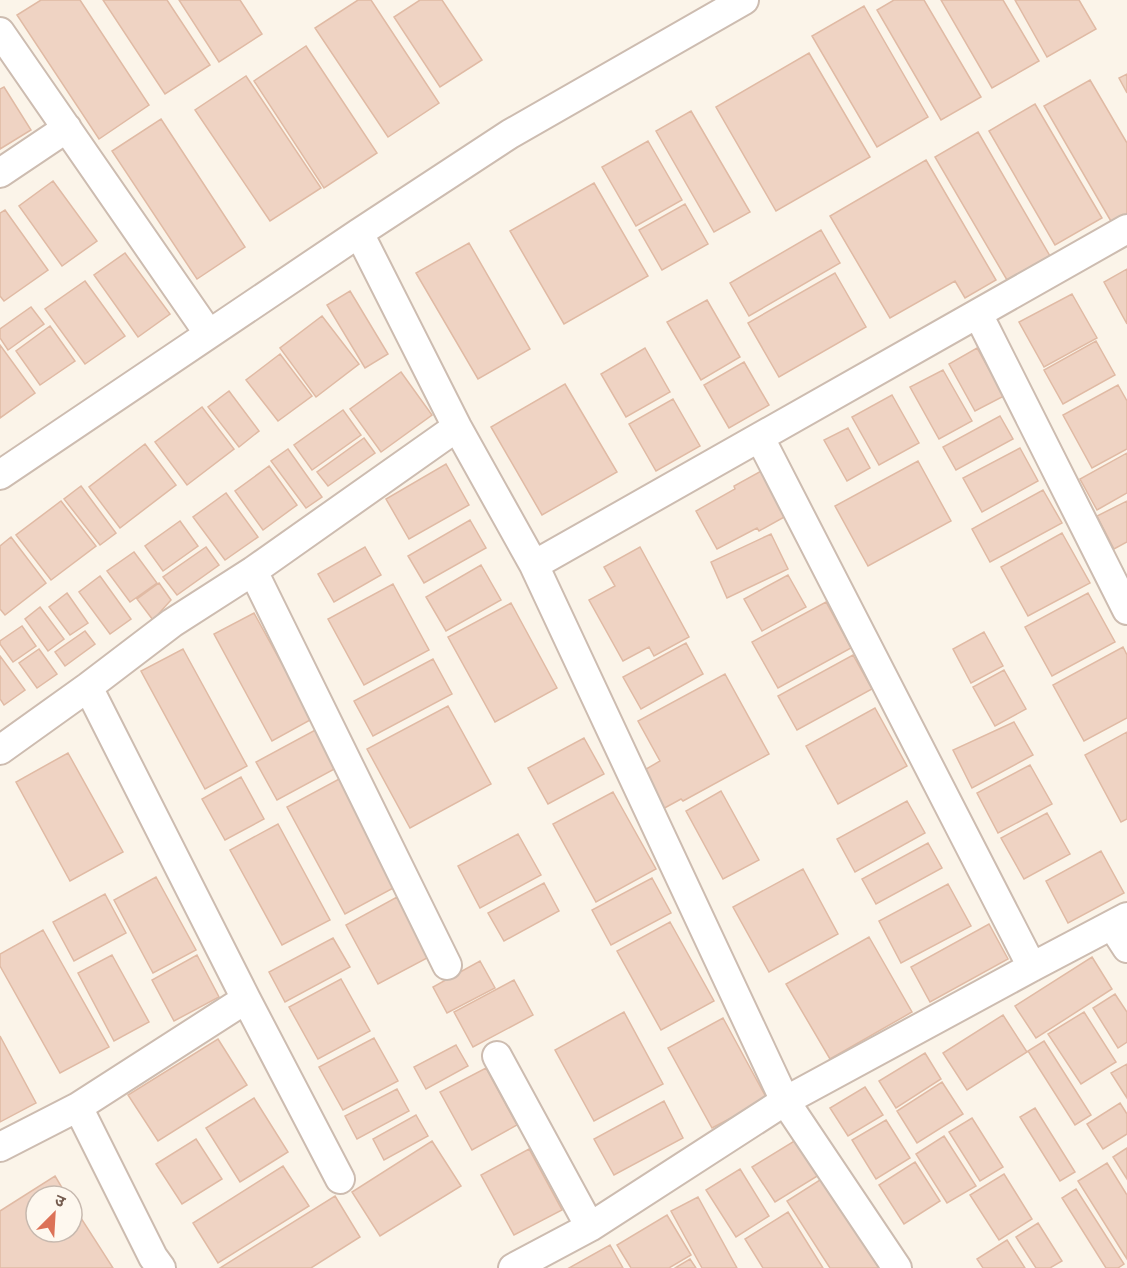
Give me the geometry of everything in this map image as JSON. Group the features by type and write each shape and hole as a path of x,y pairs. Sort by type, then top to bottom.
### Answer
{"street":[{"path":"0,476 359,233 510,134 744,0"},
{"path":"0,32 209,334"},
{"path":"0,173 66,128"},
{"path":"534,565 1127,229"},
{"path":"359,233 457,427 534,565 785,1101 897,1268"},
{"path":"978,314 1127,610"},
{"path":"0,750 172,624 254,571 457,427"},
{"path":"760,438 1032,967"},
{"path":"254,571 447,965"},
{"path":"88,687 340,1179"},
{"path":"513,1268 590,1227 785,1101 1032,967 1122,930"},
{"path":"0,1147 78,1107 246,999"},
{"path":"497,1056 590,1227"},
{"path":"78,1107 153,1257 161,1268"}],"building":[{"path":"41,0 80,0 149,105 99,139 17,15"},
{"path":"103,0 167,0 210,65 165,94"},
{"path":"179,0 240,0 262,34 219,62"},
{"path":"358,0 371,0 439,103 388,137 315,28"},
{"path":"420,0 442,0 482,60 440,87 394,17"},
{"path":"894,0 924,0 981,97 941,120 877,10"},
{"path":"941,0 1003,0 1039,61 992,88"},
{"path":"1015,0 1079,0 1096,29 1047,57"},
{"path":"864,6 928,117 877,147 812,36"},
{"path":"306,46 377,153 324,188 254,81"},
{"path":"809,53 870,157 776,211 716,107"},
{"path":"1127,74 1127,93 1119,78"},
{"path":"246,76 321,188 270,221 195,110"},
{"path":"1090,80 1127,143 1127,215 1112,223 1044,106"},
{"path":"4,87 31,130 0,149 0,89"},
{"path":"1035,104 1102,218 1055,245 989,131"},
{"path":"691,111 750,212 714,232 656,131"},
{"path":"161,119 245,247 197,279 112,151"},
{"path":"978,132 1050,256 1007,280 935,157"},
{"path":"648,141 682,200 636,226 602,167"},
{"path":"926,160 996,280 965,298 955,281 890,318 830,216"},
{"path":"53,181 97,241 62,266 19,206"},
{"path":"594,183 648,276 564,324 510,231"},
{"path":"685,204 708,244 662,270 639,230"},
{"path":"5,210 48,270 4,301 0,296 0,213"},
{"path":"821,230 840,263 749,316 730,283"},
{"path":"469,243 530,349 478,379 416,273"},
{"path":"125,253 170,314 138,337 94,275"},
{"path":"1127,269 1127,324 1104,282"},
{"path":"835,273 866,327 779,377 748,323"},
{"path":"85,281 125,336 85,364 45,309"},
{"path":"350,291 388,354 365,368 327,305"},
{"path":"1072,294 1097,338 1044,367 1019,322"},
{"path":"707,300 740,357 701,380 667,322"},
{"path":"31,307 44,324 8,350 0,338 0,329"},
{"path":"322,316 359,364 316,397 280,348"},
{"path":"50,326 75,361 40,385 16,351"},
{"path":"1096,341 1115,375 1063,404 1044,370"},
{"path":"0,345 35,393 0,418"},
{"path":"645,348 670,392 626,417 601,374"},
{"path":"977,348 1004,396 975,411 949,364"},
{"path":"280,354 312,396 278,421 246,380"},
{"path":"744,362 769,405 729,428 704,385"},
{"path":"943,370 972,421 939,439 910,387"},
{"path":"401,372 432,415 381,452 350,409"},
{"path":"565,384 617,472 542,515 491,427"},
{"path":"1118,385 1127,401 1127,449 1092,468 1063,415"},
{"path":"229,391 259,431 239,447 208,407"},
{"path":"892,395 919,443 879,465 852,417"},
{"path":"673,399 700,446 656,471 629,424"},
{"path":"202,407 234,449 187,485 155,442"},
{"path":"343,410 361,435 312,470 294,445"},
{"path":"1000,416 1013,439 956,470 943,447"},
{"path":"848,428 870,468 847,481 824,440"},
{"path":"364,438 375,453 328,486 317,472"},
{"path":"145,444 176,485 120,528 89,487"},
{"path":"1020,448 1038,481 982,512 963,478"},
{"path":"288,449 322,497 306,508 271,461"},
{"path":"1127,453 1127,493 1097,510 1080,479"},
{"path":"918,461 951,521 868,566 835,506"},
{"path":"446,464 469,505 409,539 386,499"},
{"path":"269,466 297,505 263,530 235,491"},
{"path":"763,470 788,515 759,531 757,528 717,549 696,511"},
{"path":"81,486 116,533 100,545 64,499"},
{"path":"1043,490 1062,523 990,562 972,529"},
{"path":"226,493 258,537 225,560 193,517"},
{"path":"61,501 96,546 51,580 16,535"},
{"path":"1127,501 1127,542 1114,549 1097,516"},
{"path":"470,520 486,548 424,583 408,556"},
{"path":"180,521 198,546 163,571 145,546"},
{"path":"1062,533 1090,583 1028,616 1001,567"},
{"path":"771,534 788,569 727,598 711,562"},
{"path":"11,537 46,583 5,615 0,609 0,546"},
{"path":"206,547 219,565 177,595 163,577"},
{"path":"365,547 381,575 334,602 318,574"},
{"path":"640,547 689,637 654,656 649,647 623,661 589,600 615,586 604,567"},
{"path":"134,552 157,583 130,602 107,571"},
{"path":"481,565 501,600 446,631 426,597"},
{"path":"788,575 806,607 762,631 744,599"},
{"path":"100,576 131,619 110,634 79,592"},
{"path":"159,583 171,600 153,620 137,599"},
{"path":"393,584 429,650 364,685 328,619"},
{"path":"67,593 88,623 70,635 49,607"},
{"path":"1088,593 1115,642 1052,676 1025,627"},
{"path":"826,602 851,648 778,688 752,642"},
{"path":"511,603 557,688 495,722 448,637"},
{"path":"40,607 64,639 48,651 25,619"},
{"path":"254,613 312,719 272,741 214,634"},
{"path":"22,626 36,646 13,662 0,641"},
{"path":"85,631 95,644 65,666 55,652"},
{"path":"984,632 1003,666 971,683 953,649"},
{"path":"686,643 703,674 641,709 623,677"},
{"path":"1123,647 1127,655 1127,718 1084,741 1053,685"},
{"path":"39,649 57,674 37,688 19,663"},
{"path":"183,649 247,766 205,789 141,671"},
{"path":"853,655 872,689 797,730 778,696"},
{"path":"0,656 25,690 4,705 0,699"},
{"path":"433,659 452,694 373,736 354,701"},
{"path":"1004,670 1026,709 995,726 973,687"},
{"path":"725,674 769,754 683,801 681,799 661,810 641,772 660,761 638,721"},
{"path":"448,706 491,784 410,828 367,749"},
{"path":"875,708 907,766 838,804 806,746"},
{"path":"1014,722 1033,755 972,788 953,750"},
{"path":"319,728 340,766 277,800 256,762"},
{"path":"1127,732 1127,819 1121,822 1085,755"},
{"path":"584,738 604,774 548,804 528,768"},
{"path":"68,753 123,852 70,881 16,782"},
{"path":"1030,765 1052,804 998,833 977,793"},
{"path":"241,777 264,819 225,840 202,799"},
{"path":"341,778 399,885 345,914 287,807"},
{"path":"721,791 759,860 723,879 686,811"},
{"path":"613,792 656,869 596,902 553,824"},
{"path":"907,801 925,833 855,872 837,839"},
{"path":"1047,813 1070,854 1024,879 1001,838"},
{"path":"278,824 330,920 282,945 230,850"},
{"path":"518,834 541,875 480,908 458,866"},
{"path":"928,843 942,868 876,904 862,879"},
{"path":"1101,851 1124,893 1068,923 1046,881"},
{"path":"803,869 838,934 769,972 733,907"},
{"path":"156,877 196,950 153,973 114,900"},
{"path":"652,878 671,913 611,945 592,910"},
{"path":"544,883 559,911 504,941 488,913"},
{"path":"948,884 971,926 901,963 879,921"},
{"path":"105,894 126,933 74,961 53,922"},
{"path":"397,897 429,957 378,984 346,925"},
{"path":"670,922 714,1001 661,1030 617,951"},
{"path":"989,924 1008,959 930,1002 911,967"},
{"path":"43,930 109,1047 60,1073 0,966 0,954"},
{"path":"869,937 912,1012 830,1059 786,984"},
{"path":"333,938 350,967 285,1002 269,972"},
{"path":"112,955 149,1022 114,1041 78,973"},
{"path":"197,955 219,997 174,1021 152,980"},
{"path":"1092,957 1112,989 1036,1038 1015,1006"},
{"path":"480,961 495,988 447,1013 433,987"},
{"path":"341,979 370,1031 318,1059 289,1007"},
{"path":"514,980 533,1015 473,1047 454,1012"},
{"path":"1115,994 1127,1012 1127,1042 1118,1048 1093,1008"},
{"path":"624,1012 663,1084 594,1121 555,1050"},
{"path":"1084,1012 1116,1062 1081,1084 1048,1034"},
{"path":"1003,1015 1027,1052 967,1090 943,1053"},
{"path":"723,1018 767,1099 712,1128 668,1048"},
{"path":"0,1036 36,1103 0,1122"},
{"path":"374,1038 398,1081 343,1110 319,1067"},
{"path":"218,1039 247,1085 158,1141 128,1095"},
{"path":"1044,1041 1091,1115 1075,1125 1028,1051"},
{"path":"456,1045 468,1066 426,1089 414,1067"},
{"path":"925,1053 941,1079 896,1108 879,1081"},
{"path":"1127,1064 1127,1098 1111,1073"},
{"path":"486,1068 517,1125 472,1150 440,1092"},
{"path":"942,1082 963,1114 917,1143 897,1111"},
{"path":"865,1087 883,1115 848,1136 830,1108"},
{"path":"397,1089 409,1111 357,1139 345,1116"},
{"path":"254,1098 288,1152 240,1182 206,1128"},
{"path":"664,1101 683,1138 614,1175 594,1139"},
{"path":"1120,1103 1127,1114 1127,1134 1103,1149 1087,1124"},
{"path":"1035,1108 1075,1172 1060,1181 1020,1117"},
{"path":"416,1115 428,1136 384,1160 373,1139"},
{"path":"972,1118 1003,1167 980,1181 949,1132"},
{"path":"886,1120 910,1158 876,1179 852,1140"},
{"path":"944,1136 976,1186 947,1203 916,1154"},
{"path":"196,1139 222,1179 182,1204 156,1164"},
{"path":"796,1140 819,1175 775,1202 752,1167"},
{"path":"432,1141 461,1186 380,1236 352,1192"},
{"path":"1127,1148 1127,1179 1113,1157"},
{"path":"529,1149 562,1210 514,1235 481,1175"},
{"path":"915,1162 940,1201 904,1224 879,1185"},
{"path":"1107,1163 1127,1195 1127,1259 1078,1181"},
{"path":"283,1166 309,1206 218,1263 193,1223"},
{"path":"740,1169 769,1216 736,1237 706,1190"},
{"path":"1004,1174 1032,1219 999,1240 970,1195"},
{"path":"55,1176 60,1184 42,1184"},
{"path":"823,1178 879,1268 830,1268 787,1201"},
{"path":"1076,1189 1124,1264 1118,1268 1106,1268 1062,1198"},
{"path":"24,1196 24,1244 84,1244 84,1223 113,1268 0,1268 0,1211"},
{"path":"335,1196 360,1237 311,1268 220,1268"},
{"path":"698,1197 737,1268 702,1268 671,1211"},
{"path":"788,1212 823,1268 763,1268 745,1239"},
{"path":"667,1215 691,1255 669,1268 631,1268 617,1245"},
{"path":"1038,1223 1062,1261 1050,1268 1036,1268 1016,1237"},
{"path":"1007,1240 1025,1268 983,1268 977,1259"},
{"path":"610,1245 623,1268 569,1268"},
{"path":"690,1259 696,1268 675,1268"}]}
